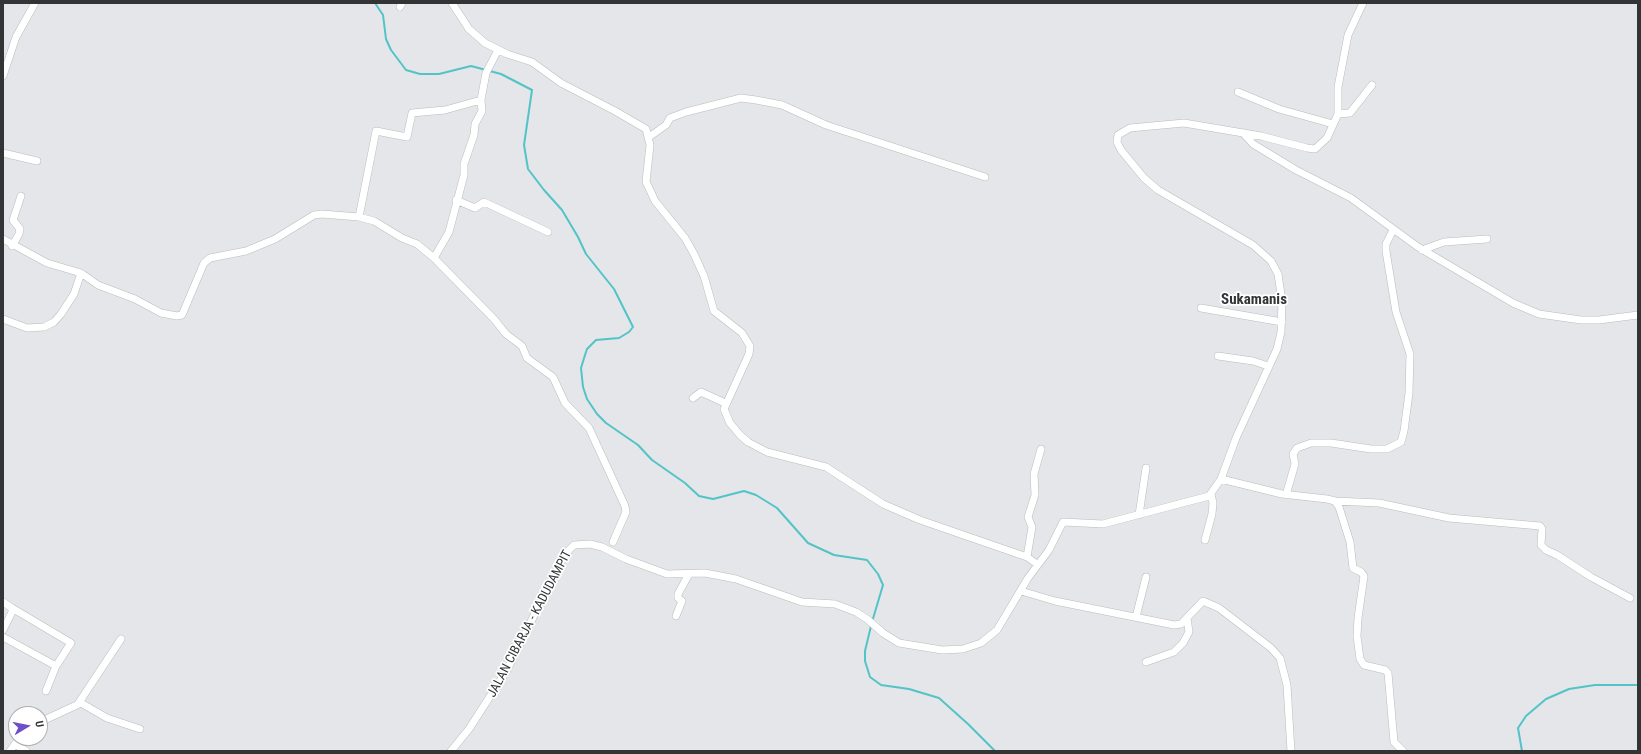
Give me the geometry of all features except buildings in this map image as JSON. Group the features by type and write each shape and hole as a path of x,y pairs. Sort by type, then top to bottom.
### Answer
{"street":[{"path":"3,76 16,37 35,3"},
{"path":"452,3 474,34 485,43 498,50 532,62 561,84 631,119 646,129 649,137 646,182 655,201 684,238 694,254 704,276 714,311 742,333 750,346 750,354 725,403 724,413 730,423 748,442 767,452 826,467 888,506 965,537 1027,557 1037,564"},
{"path":"1205,540 1212,514 1213,503 1211,494 1221,479 1236,438 1277,349 1282,322 1281,287 1278,274 1271,261 1253,245 1158,190 1120,150 1118,135 1130,128 1184,123 1222,128 1315,149 1327,138 1338,114 1338,87 1348,35 1363,3"},
{"path":"434,258 449,232 456,200 464,175 464,164 474,135 475,124 482,111 481,100 486,73 498,50"},
{"path":"1338,114 1350,113 1372,85"},
{"path":"1238,92 1279,109 1333,124"},
{"path":"649,137 666,125 670,118 686,112 741,98 782,105 826,126 985,177"},
{"path":"358,217 376,131 407,137 412,113 445,110 481,100"},
{"path":"1243,133 1253,144 1296,170 1351,198 1422,250 1513,302 1538,314 1558,318 1587,320 1638,315"},
{"path":"3,153 37,161"},
{"path":"12,246 19,234 20,229 14,222 13,217 21,196"},
{"path":"456,200 475,208 484,202 548,232"},
{"path":"3,239 12,246 47,263 63,269 81,273 98,285 135,299 162,313 180,316 184,312 204,263 210,258 246,251 275,239 314,216 322,214 358,217 374,222 402,238 418,244 494,318 506,334 522,346 527,358 553,377 565,403 589,428 625,506 626,512 613,542"},
{"path":"1286,495 1295,464 1293,454 1298,448 1311,443 1331,443 1371,449 1388,449 1401,442 1409,393 1410,354 1396,312 1386,252 1386,244 1393,230"},
{"path":"1422,250 1444,242 1487,239"},
{"path":"3,318 27,328 44,327 54,322 74,294 81,273"},
{"path":"1201,308 1282,322"},
{"path":"1218,356 1253,361 1268,366"},
{"path":"693,398 701,392 725,403"},
{"path":"1027,557 1032,527 1028,517 1035,495 1033,481 1041,449"},
{"path":"1139,515 1146,468"},
{"path":"1221,479 1286,495 1335,501 1379,503 1449,518 1540,526 1542,529 1541,545 1546,550 1630,598"},
{"name":"JALAN CIBARJA - KADUDAMPIT","path":"451,751 469,729 507,670 560,563 574,545 590,544 602,547 659,572 688,574 705,573 728,578 802,602 835,604 856,612 883,633 899,643 942,650 972,647 991,636 997,630 1037,564 1049,550 1063,522 1103,524 1202,499 1211,494"},
{"path":"1335,501 1344,521 1350,542 1353,568 1361,572 1364,576 1357,636 1360,659 1364,665 1385,670 1388,673 1394,742 1403,751"},
{"path":"676,616 682,601 678,598 678,594 688,574"},
{"path":"1136,617 1146,577"},
{"path":"1021,591 1056,601 1174,625 1181,624 1199,603 1203,601 1220,608 1270,648 1280,658 1288,685 1291,751"},
{"path":"3,602 71,643 56,666 46,691"},
{"path":"3,630 12,612 12,608"},
{"path":"1146,662 1174,652 1183,643 1189,632 1187,618"},
{"path":"3,637 56,666"},
{"path":"78,704 121,638"},
{"path":"48,718 83,703 107,718 140,729"}],"waterway":[{"path":"375,3 383,15 386,39 391,50 406,70 420,74 439,74 471,66 501,74 532,90 524,145 528,169 562,210 586,254 614,289 633,327 629,332 619,338 596,340 587,349 581,368 583,387 587,399 597,414 606,423 638,445 652,460 685,483 699,496 713,499 744,491 756,495 777,508 808,543 834,555 867,560 878,574 883,585 872,622"},
{"path":"871,626 865,651 865,661 870,677 881,685 909,689 939,698 995,751"},
{"path":"1522,751 1518,728 1526,716 1546,699 1569,689 1595,685 1638,685"}],"district":[{"name":"Sukamanis","path":"1254,300"}]}
